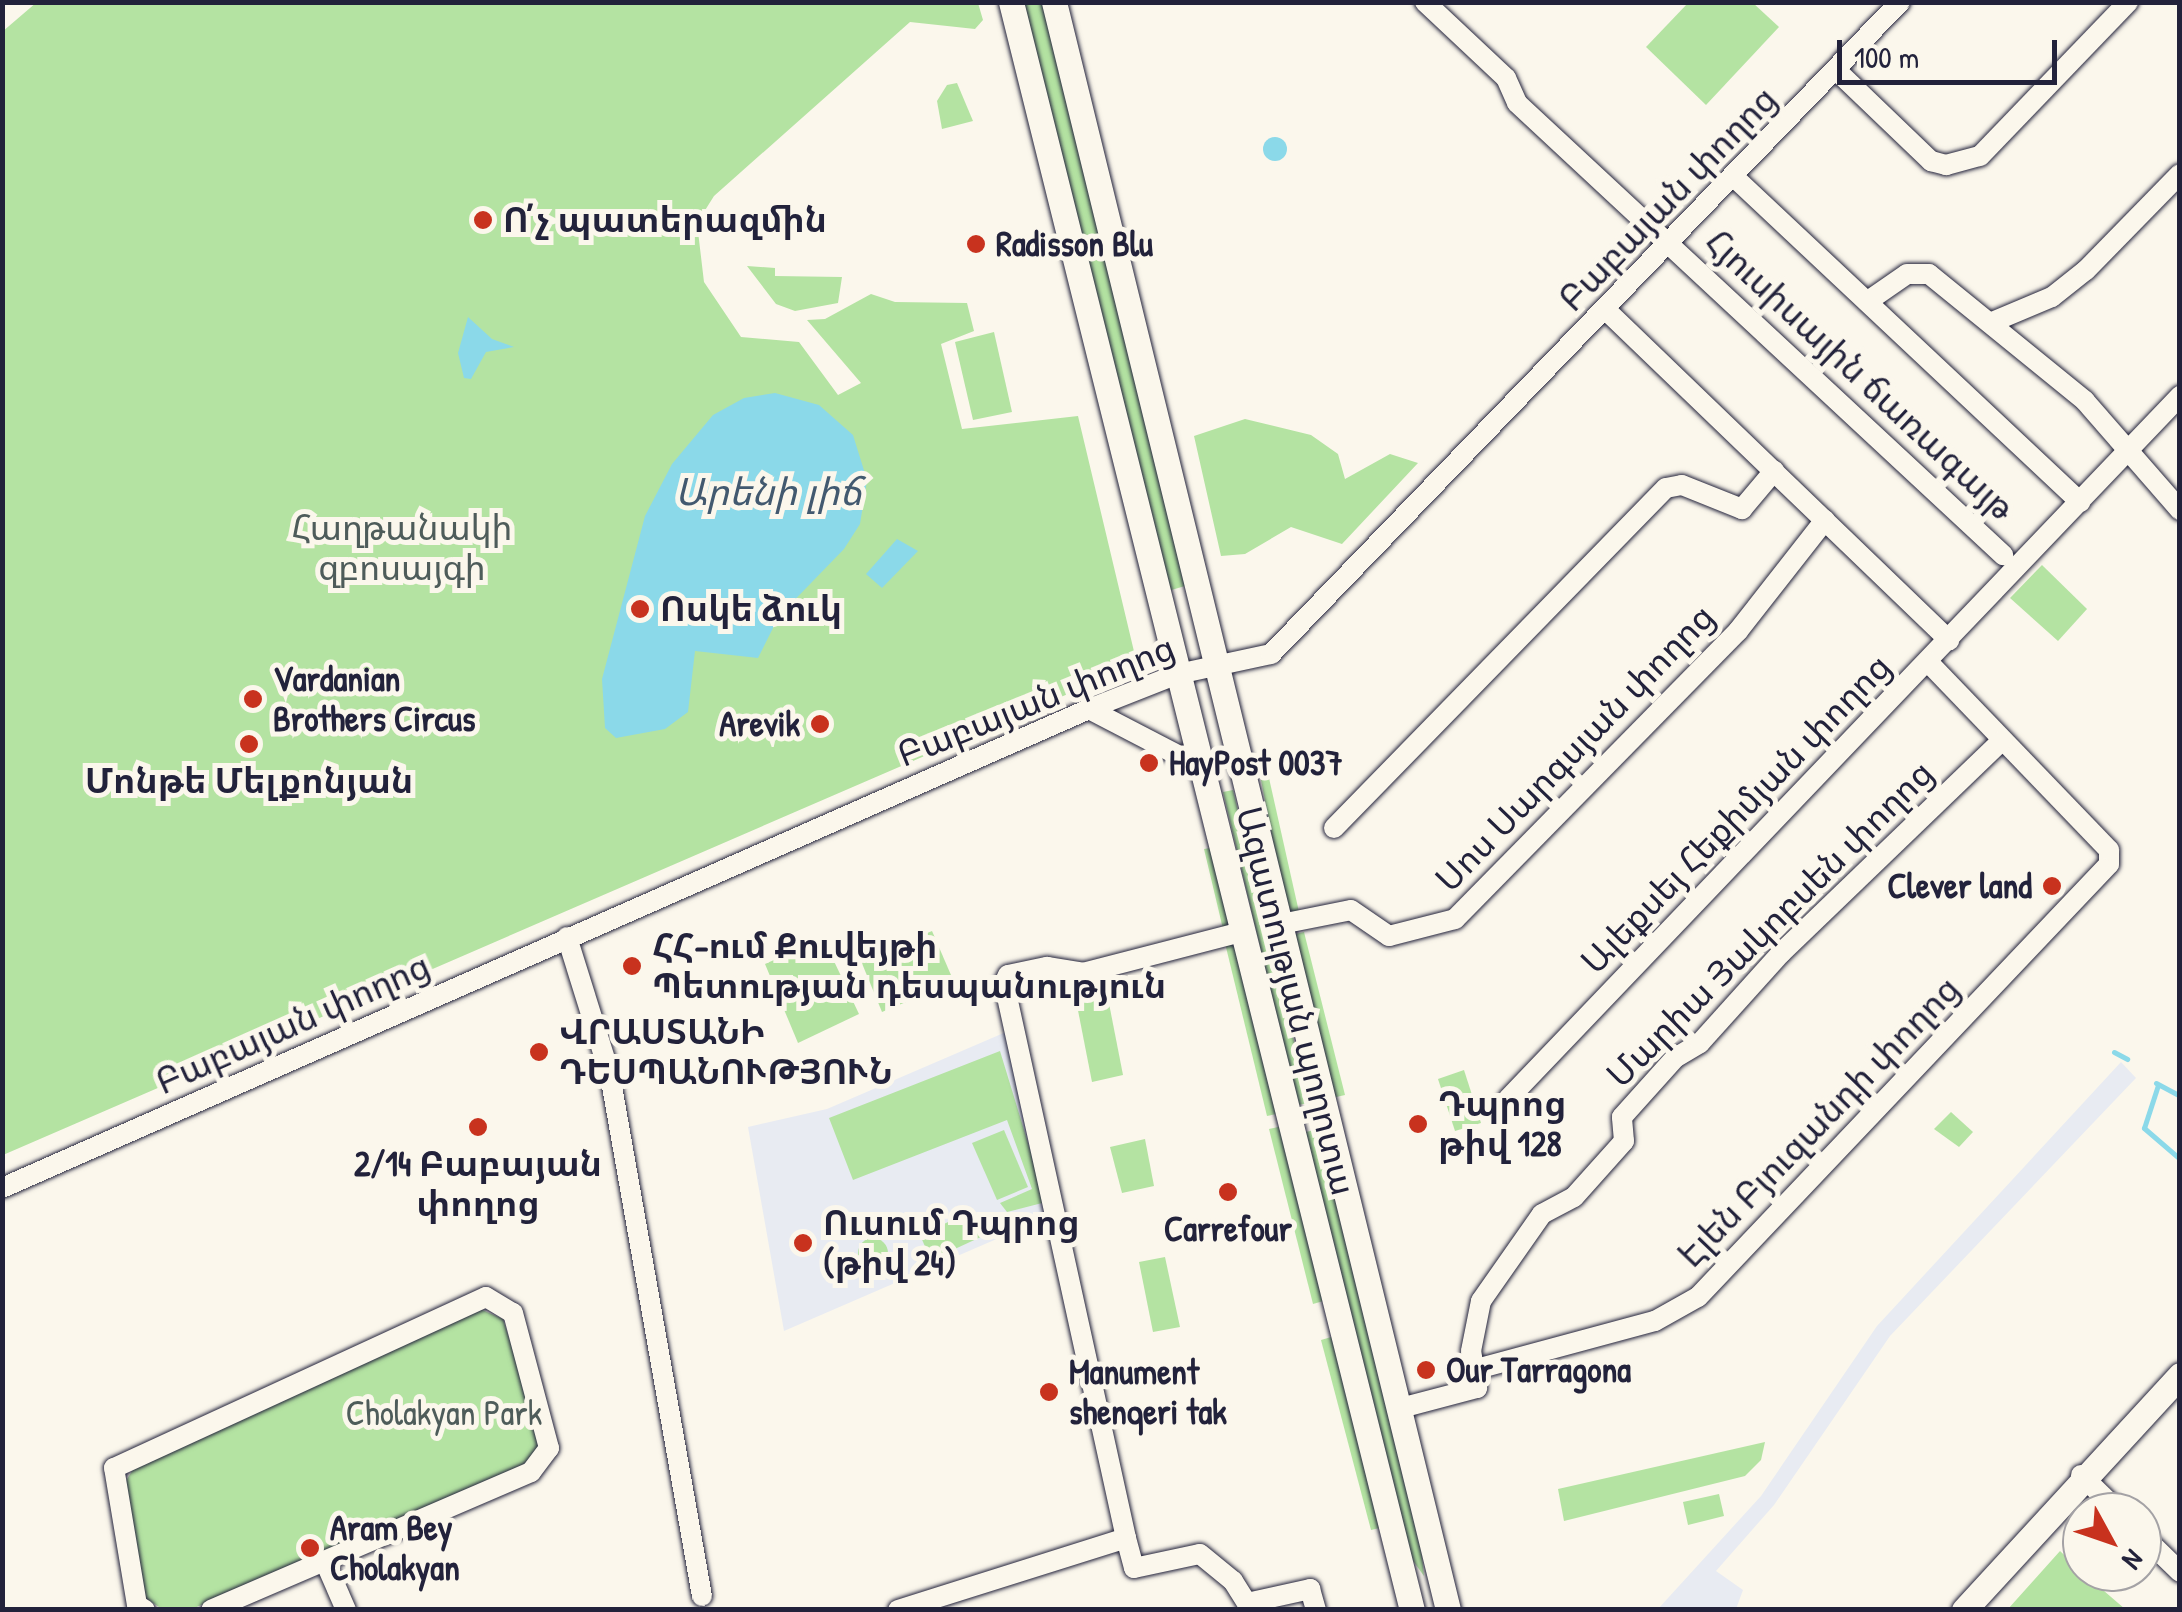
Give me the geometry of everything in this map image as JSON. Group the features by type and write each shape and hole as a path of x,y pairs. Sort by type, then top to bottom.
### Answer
{"main road":[{"name":"Ազատության պողոտա","path":"1011,2 1203,768 1407,1609"},
{"name":"Ազատության պողոտա","path":"1054,2 1276,925 1448,1610"},
{"path":"1964,1610 2061,1511 2077,1480 2180,1375"}],"street":[{"name":"Հյուսիսային ճառագայթ","path":"1425,2 1506,78 1516,103 1672,243 2007,564"},
{"name":"Բաբայան փողոց","path":"2,1188 1089,709 1178,674 1271,654 1607,311 1900,2"},
{"path":"1836,70 1931,161 1946,166 1980,156 2128,2"},
{"path":"1990,323 2052,297 2086,270 2180,174"},
{"path":"1734,177 2080,502"},
{"path":"1868,301 1919,271 2086,401 2180,510"},
{"path":"1607,311 1948,640"},
{"name":"Ալեքսեյ Հեքիմյան փողոց","path":"1508,1098 1928,662 2007,564 2080,502 2180,396"},
{"path":"1334,828 1666,488 1682,485 1742,510 1774,472"},
{"name":"Սոս Սարգսյան փողոց","path":"1276,925 1352,910 1389,936 1455,919 1738,631 1825,520"},
{"path":"1928,662 2002,740"},
{"path":"1089,709 1203,768"},
{"name":"Էլեն Բյուզանդի փողոց","path":"1473,1370 1656,1321 1698,1296 2109,864 2109,850 2002,740"},
{"name":"Մարիա Յակոբսեն փողոց","path":"1473,1370 1474,1323 1492,1280 1542,1214 1574,1196 1624,1141 1622,1117 2002,740"},
{"path":"1242,932 1083,973 1047,968 1008,975 1004,983 1134,1568 1200,1554 1233,1580 1248,1604 1310,1589 1316,1610"},
{"path":"567,937 610,1075 702,1596"},
{"path":"145,1610 137,1605 114,1468 486,1297 513,1313 549,1448 531,1472 326,1564 211,1610"},
{"path":"1397,1409 1477,1388 1473,1370"},
{"path":"2077,1480 2086,1492"},
{"path":"2077,1480 2093,1492"},
{"path":"898,1610 1126,1538"},
{"path":"2162,1554 2180,1572"},
{"path":"326,1564 346,1610"}],"shaded area":[{"path":"1006,1032 1052,1215 784,1331 748,1127 827,1109"},
{"path":"2121,1062 2136,1078 1890,1336 1774,1505 1716,1571 1743,1590 1736,1609 1658,1609 1761,1496 1877,1326"}],"green space":[{"name":"Հաղթանակի զբոսայգի","path":"37,2 978,3 983,20 975,29 910,22 714,196 697,223 704,282 741,337 799,342 838,395 861,383 807,320 825,319 871,294 895,302 967,303 974,331 941,344 962,429 1078,416 1137,664 3,1155 2,32"},
{"path":"1024,3 1043,3 1185,586 1168,591"},
{"path":"1688,3 1753,3 1779,27 1706,105 1646,47"},
{"path":"957,83 973,121 942,129 937,101 947,85"},
{"path":"747,266 775,268 775,276 842,277 838,303 795,311 776,304"},
{"path":"994,332 1012,412 973,420 955,342"},
{"path":"1245,419 1311,435 1338,454 1345,479 1390,454 1418,463 1342,544 1291,527 1245,554 1221,556 1194,436"},
{"path":"2042,565 2087,609 2058,641 2010,598"},
{"path":"1269,778 1299,912 1287,914 1261,780"},
{"path":"1233,790 1309,1103 1298,1105 1223,792"},
{"path":"1216,847 1235,926 1223,929 1204,849"},
{"path":"932,931 954,982 882,1012 861,961"},
{"path":"1304,932 1345,1095 1332,1098 1291,935"},
{"path":"1238,935 1281,1113 1267,1116 1224,939"},
{"path":"823,938 859,1014 798,1043 765,964"},
{"path":"1105,983 1123,1075 1092,1082 1074,990"},
{"path":"1000,1051 1046,1202 1007,1212 1000,1203 1032,1189 1007,1120 853,1180 829,1118"},
{"path":"1464,1070 1481,1123 1455,1131 1438,1079"},
{"path":"1951,1112 1973,1132 1959,1147 1934,1129"},
{"path":"1283,1126 1327,1300 1313,1304 1269,1129"},
{"path":"1318,1129 1424,1576 1411,1558 1306,1132"},
{"path":"1004,1130 1028,1187 997,1200 972,1143"},
{"path":"1145,1139 1154,1186 1122,1193 1110,1147"},
{"path":"972,1211 983,1236 931,1260 920,1235"},
{"path":"873,1238 884,1242 888,1253 884,1264 873,1268 862,1264 858,1253 862,1242"},
{"path":"1165,1257 1180,1327 1153,1332 1139,1262"},
{"name":"Cholakyan Park","path":"480,1309 503,1319 542,1443 528,1465 192,1609 162,1609 144,1597 124,1484 137,1463"},
{"path":"1338,1335 1388,1526 1371,1530 1321,1340"},
{"path":"1765,1442 1761,1460 1745,1476 1564,1521 1558,1489"},
{"path":"1719,1494 1724,1516 1688,1525 1683,1502"},
{"path":"2060,1551 2062,1592 2105,1592 2125,1609 2008,1609"}],"water":[{"path":"1275,137 1287,149 1275,161 1263,149"},
{"path":"468,317 492,339 514,347 486,352 471,379 464,378 458,353"},
{"name":"Արենի լիճ","path":"775,393 819,405 853,435 867,480 860,524 844,549 779,616 758,658 695,651 688,712 665,729 616,738 605,728 602,679 645,516 672,464 713,415 744,398"},
{"path":"897,539 918,551 882,588 866,574"}],"waterway":[{"path":"2114,1052 2127,1059"},
{"path":"2156,1083 2180,1096"},
{"path":"2158,1085 2144,1128 2180,1159"}],"place":[{"name":"Ո՛չ պատերազմին","path":"483,220"},
{"name":"Radisson Blu","path":"976,244"},
{"name":"Ոսկե ձուկ","path":"640,609"},
{"name":"Vardanian Brothers Circus","path":"253,699"},
{"name":"Arevik","path":"820,724"},
{"name":"Մոնթե Մելքոնյան","path":"249,744"},
{"name":"HayPost 0037","path":"1149,763"},
{"name":"Clever land","path":"2052,886"},
{"name":"ՀՀ-ում Քուվեյթի Պետության դեսպանություն","path":"632,966"},
{"name":"ՎՐԱՍՏԱՆԻ ԴԵՍՊԱՆՈՒԹՅՈՒՆ","path":"539,1052"},
{"name":"Դպրոց թիվ 128","path":"1418,1124"},
{"name":"2/14 Բաբայան փողոց","path":"478,1127"},
{"name":"Carrefour","path":"1228,1192"},
{"name":"Ուսում Դպրոց (թիվ 24)","path":"803,1243"},
{"name":"Our Tarragona","path":"1426,1370"},
{"name":"Manument shenqeri tak","path":"1049,1392"},
{"name":"Aram Bey Cholakyan","path":"310,1548"}]}
